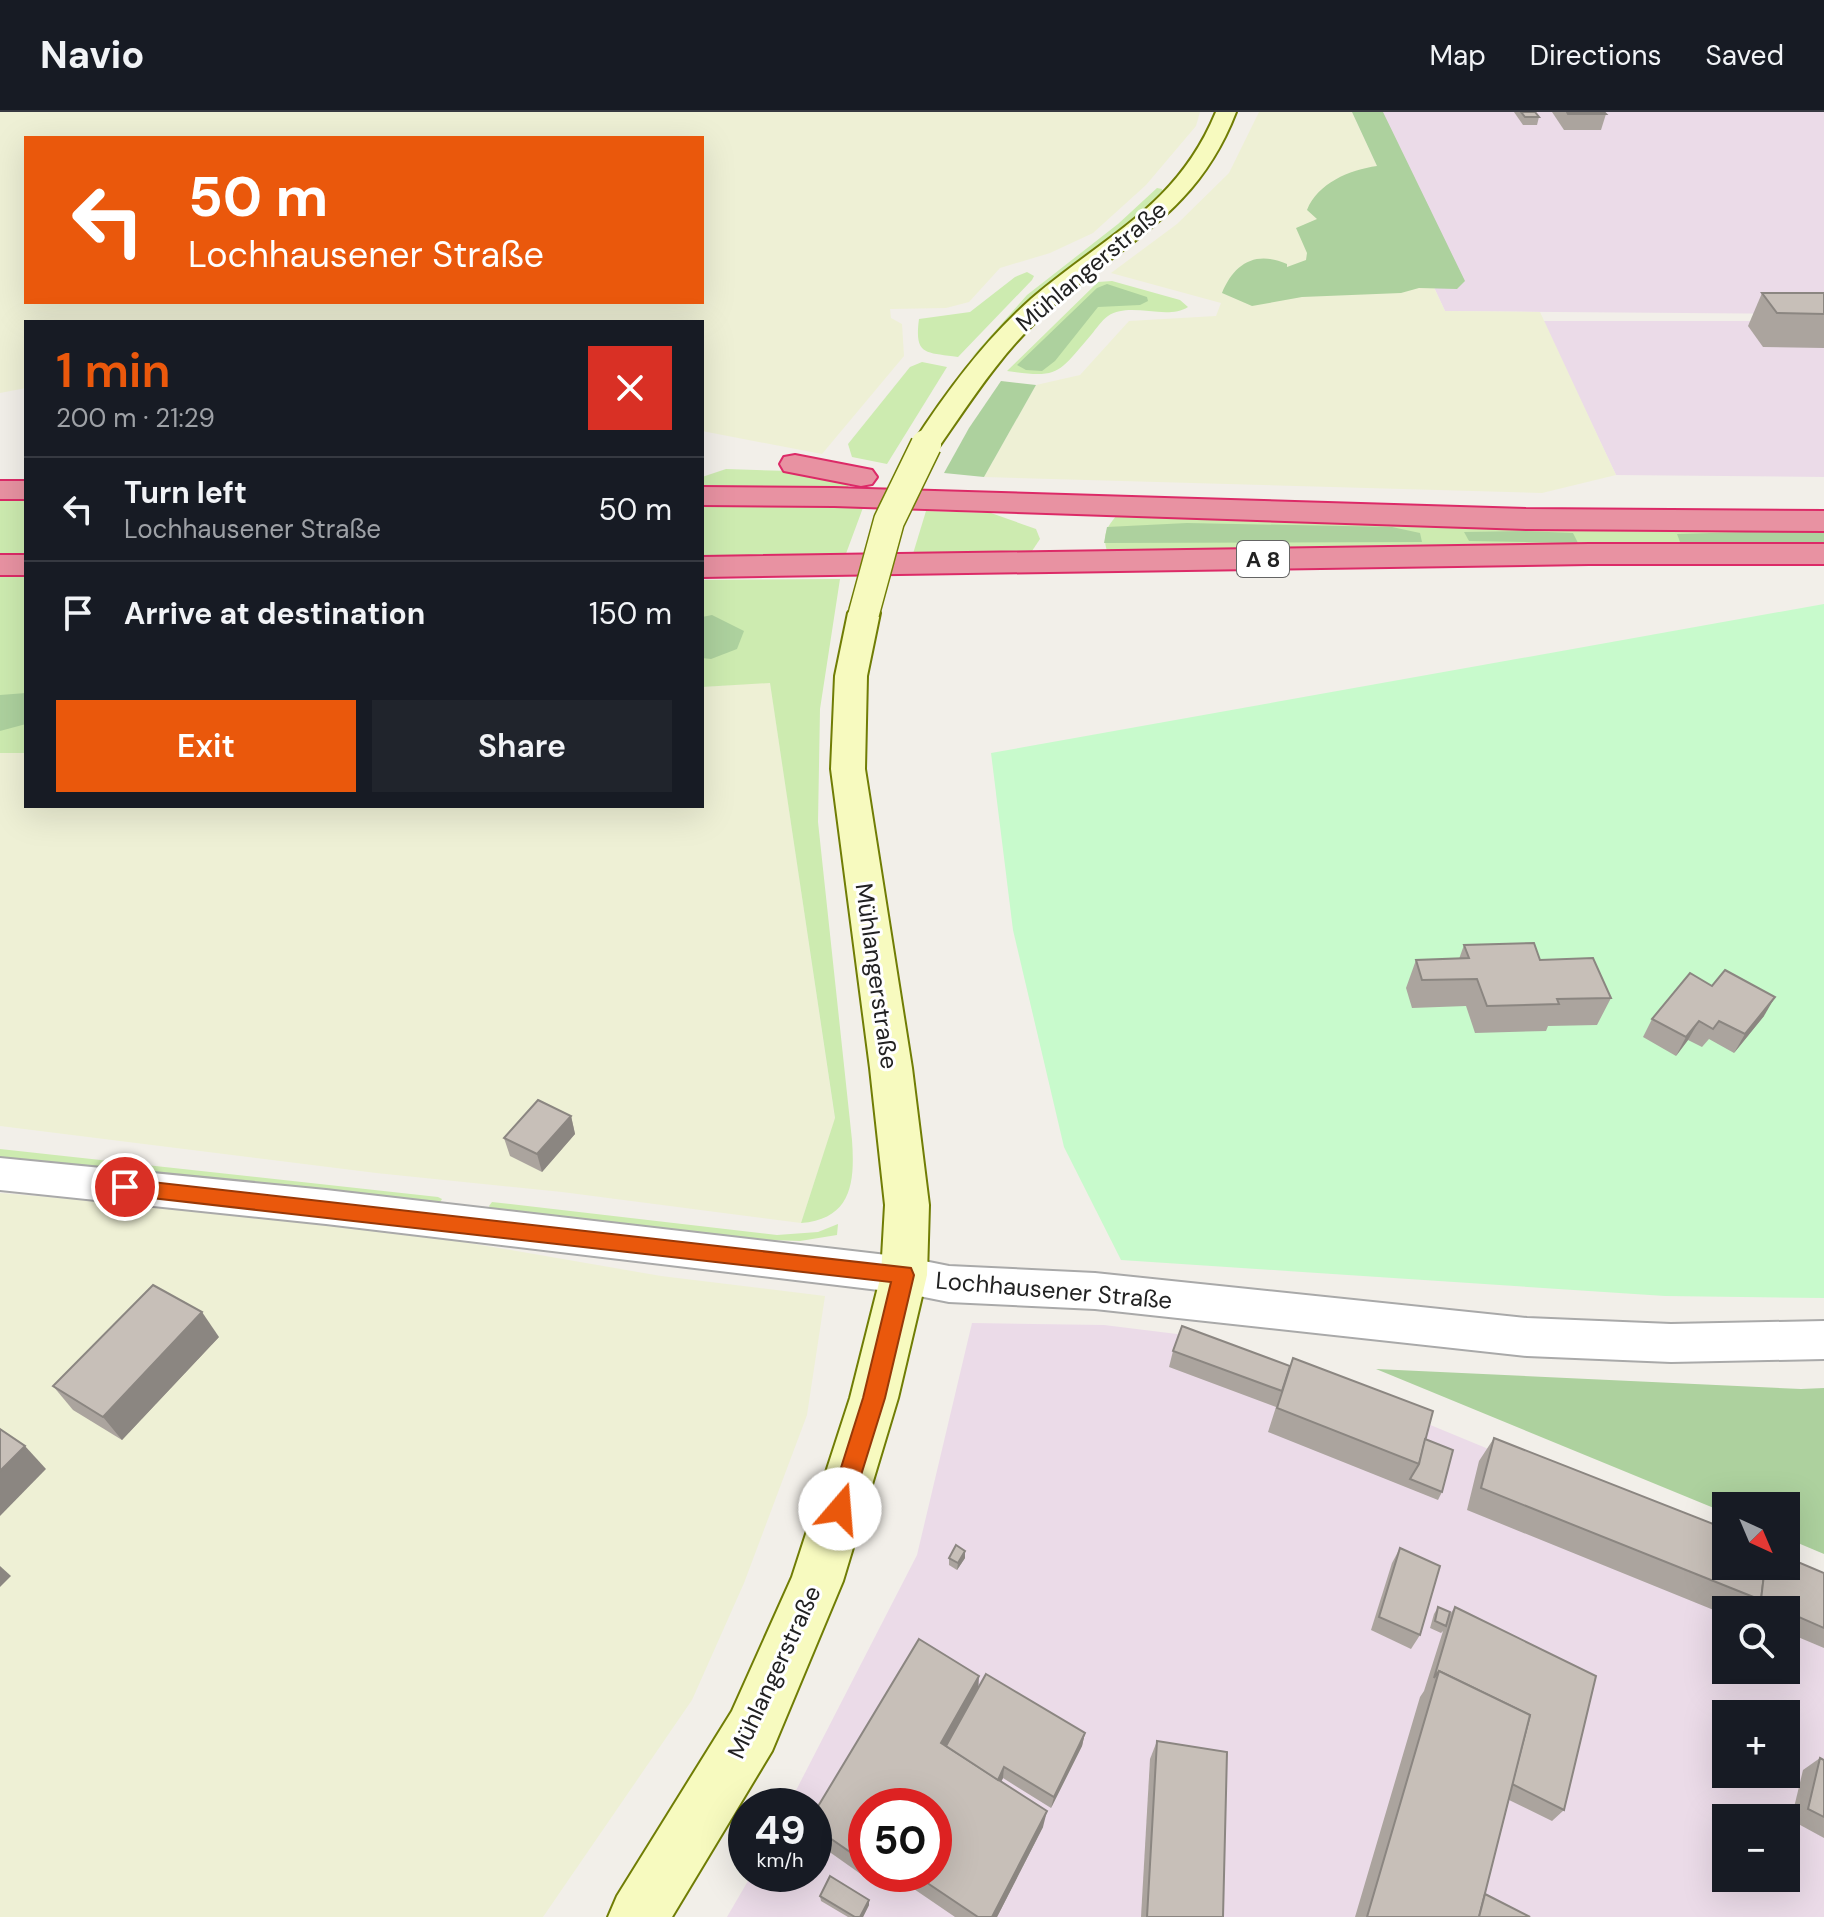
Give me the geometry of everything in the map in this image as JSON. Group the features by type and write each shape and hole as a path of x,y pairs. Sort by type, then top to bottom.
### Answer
{"highway":[{"path":"795,464 993,502"},
{"path":"0,490 24,490"},
{"name":"A 8","path":"704,496 1526,519 1824,521"},
{"name":"A 8","path":"704,567 1589,554 1824,554"},
{"path":"0,565 24,565"}],"main road":[{"name":"Mühlangerstraße","path":"638,1917 752,1731 817,1581 874,1398 904,1275 907,1205 891,1068 848,769 851,676 889,521 926,445 957,394 1038,306 1156,213 1186,185 1212,145 1226,112"}],"street":[{"name":"Lochhausener Straße","path":"0,1174 326,1207 904,1275 949,1284 1095,1291 1527,1337 1671,1343 1824,1340"}],"shaded area":[{"path":"1352,112 1824,112 1824,314 1445,311"},
{"path":"1543,321 1824,321 1824,477 1616,475"},
{"path":"972,1323 1104,1325 1185,1335 1266,1357 1712,1541 1712,1580 1788,1580 1824,1588 1824,1917 727,1917 742,1892 832,1892 832,1788 797,1788 917,1555"}],"green space":[{"path":"0,112 1200,112 1196,126 1146,185 1093,233 1050,253 1000,268 969,302 946,308 890,309 891,318 902,324 904,356 822,454 704,431 704,320 24,320 24,388 0,393"},
{"path":"1259,112 1352,112 1445,311 1540,312 1616,475 1542,493 984,477 1036,385 1080,375 1129,321 1216,316 1221,303 1111,273 1177,224 1229,173"},
{"path":"1352,112 1383,112 1465,281 1457,289 1419,288 1401,293 1302,297 1252,306 1222,293 1233,274 1247,262 1276,260 1287,264 1287,267 1306,260 1307,253 1296,228 1317,219 1307,210 1312,201 1336,179 1377,166"},
{"path":"1157,188 1162,189 1163,195 1146,212 1019,312 971,358 1027,295 1118,224"},
{"path":"1027,272 1034,276 1032,280 958,357 930,353 921,346 918,340 919,319 970,312 1015,277"},
{"path":"1112,281 1180,300 1188,307 1169,312 1117,312 1108,316 1071,358 1056,370 1038,374 1007,371 1098,282"},
{"path":"1107,284 1147,297 1148,301 1140,305 1098,307 1055,361 1042,371 1026,370 1017,365 1097,288"},
{"path":"922,362 947,367 887,464 852,457 848,444 910,367"},
{"path":"1001,381 1036,385 984,477 944,473 969,428"},
{"path":"726,469 790,471 850,482 848,487 704,486 704,476"},
{"path":"0,498 24,498 24,556 0,556"},
{"path":"704,505 864,505 844,559 733,560 729,555 704,555"},
{"path":"926,511 991,513 1036,529 1040,539 1030,554 912,557"},
{"path":"1118,514 1824,528 1824,547 1408,546 1107,551 1106,531"},
{"path":"1187,523 1392,527 1420,533 1422,542 1104,543 1107,527"},
{"path":"1824,531 1824,544 1689,544 1680,542 1677,534"},
{"path":"1464,532 1573,533 1578,543 1469,541"},
{"path":"0,577 24,577 24,753 0,753"},
{"path":"840,579 820,709 818,822 852,1140 852,1170 847,1196 840,1206 818,1220 801,1223 835,1118 770,683 704,687 704,580"},
{"path":"1824,604 1824,1298 1665,1296 1121,1260 1064,1147 1013,930 991,753"},
{"path":"712,615 744,631 737,649 711,659 704,658 704,617"},
{"path":"770,682 835,1119 801,1223 0,1126 0,753 24,753 24,808 704,808 704,687"},
{"path":"24,693 24,725 0,731 0,695"},
{"path":"0,1149 442,1199 439,1204 0,1159"},
{"path":"0,1193 348,1222 661,1276 825,1296 807,1415 744,1583 692,1700 543,1917 0,1917"},
{"path":"492,1202 777,1235 818,1232 838,1224 837,1235 800,1241 739,1239 493,1213 489,1206"},
{"path":"1376,1369 1824,1388 1824,1554 1800,1544 1800,1492 1712,1492 1712,1507"}],"building":[{"path":"1521,112 1535,112 1539,117 1525,117"},
{"path":"1604,112 1606,114 1568,114"},
{"path":"1762,293 1824,293 1824,314 1777,313"},
{"path":"1534,943 1540,960 1593,958 1611,998 1557,999 1559,1004 1487,1006 1477,979 1422,980 1416,960 1469,958 1464,945"},
{"path":"1725,970 1775,997 1745,1034 1719,1021 1713,1029 1699,1021 1686,1037 1652,1019 1690,973 1712,986"},
{"path":"538,1100 571,1116 537,1154 504,1138"},
{"path":"153,1285 202,1312 103,1417 53,1386"},
{"path":"1182,1326 1290,1366 1282,1391 1173,1351"},
{"path":"1293,1358 1433,1411 1419,1464 1277,1408"},
{"path":"0,1429 25,1446 0,1471"},
{"path":"1494,1438 1712,1524 1712,1580 1763,1580 1761,1596 1751,1596 1481,1488"},
{"path":"1425,1439 1453,1450 1442,1492 1410,1479 1419,1464"},
{"path":"956,1545 965,1551 958,1563 949,1558"},
{"path":"1400,1548 1440,1566 1420,1635 1379,1617"},
{"path":"1800,1563 1824,1573 1824,1628 1800,1617 1800,1596 1761,1596 1763,1580 1800,1580"},
{"path":"1438,1607 1450,1612 1446,1626 1435,1621"},
{"path":"1455,1607 1596,1676 1564,1810 1512,1784 1530,1715 1439,1671 1434,1678"},
{"path":"919,1639 979,1676 941,1743 1047,1811 992,1917 978,1917 941,1892 952,1892 952,1788 848,1788 848,1851 832,1839 832,1788 829,1788"},
{"path":"1439,1671 1530,1715 1479,1917 1367,1917"},
{"path":"986,1674 1085,1733 1054,1797 1004,1767 998,1780 946,1746"},
{"path":"1157,1741 1227,1752 1223,1917 1147,1917"},
{"path":"1820,1758 1824,1760 1824,1817 1808,1809"},
{"path":"832,1877 848,1887 848,1892 856,1892 869,1900 860,1917 855,1917 820,1896 822,1892 832,1892"},
{"path":"1485,1894 1530,1917 1479,1917"}],"route":[{"path":"125,1187 326,1207 904,1275 874,1398 840,1509"}]}
